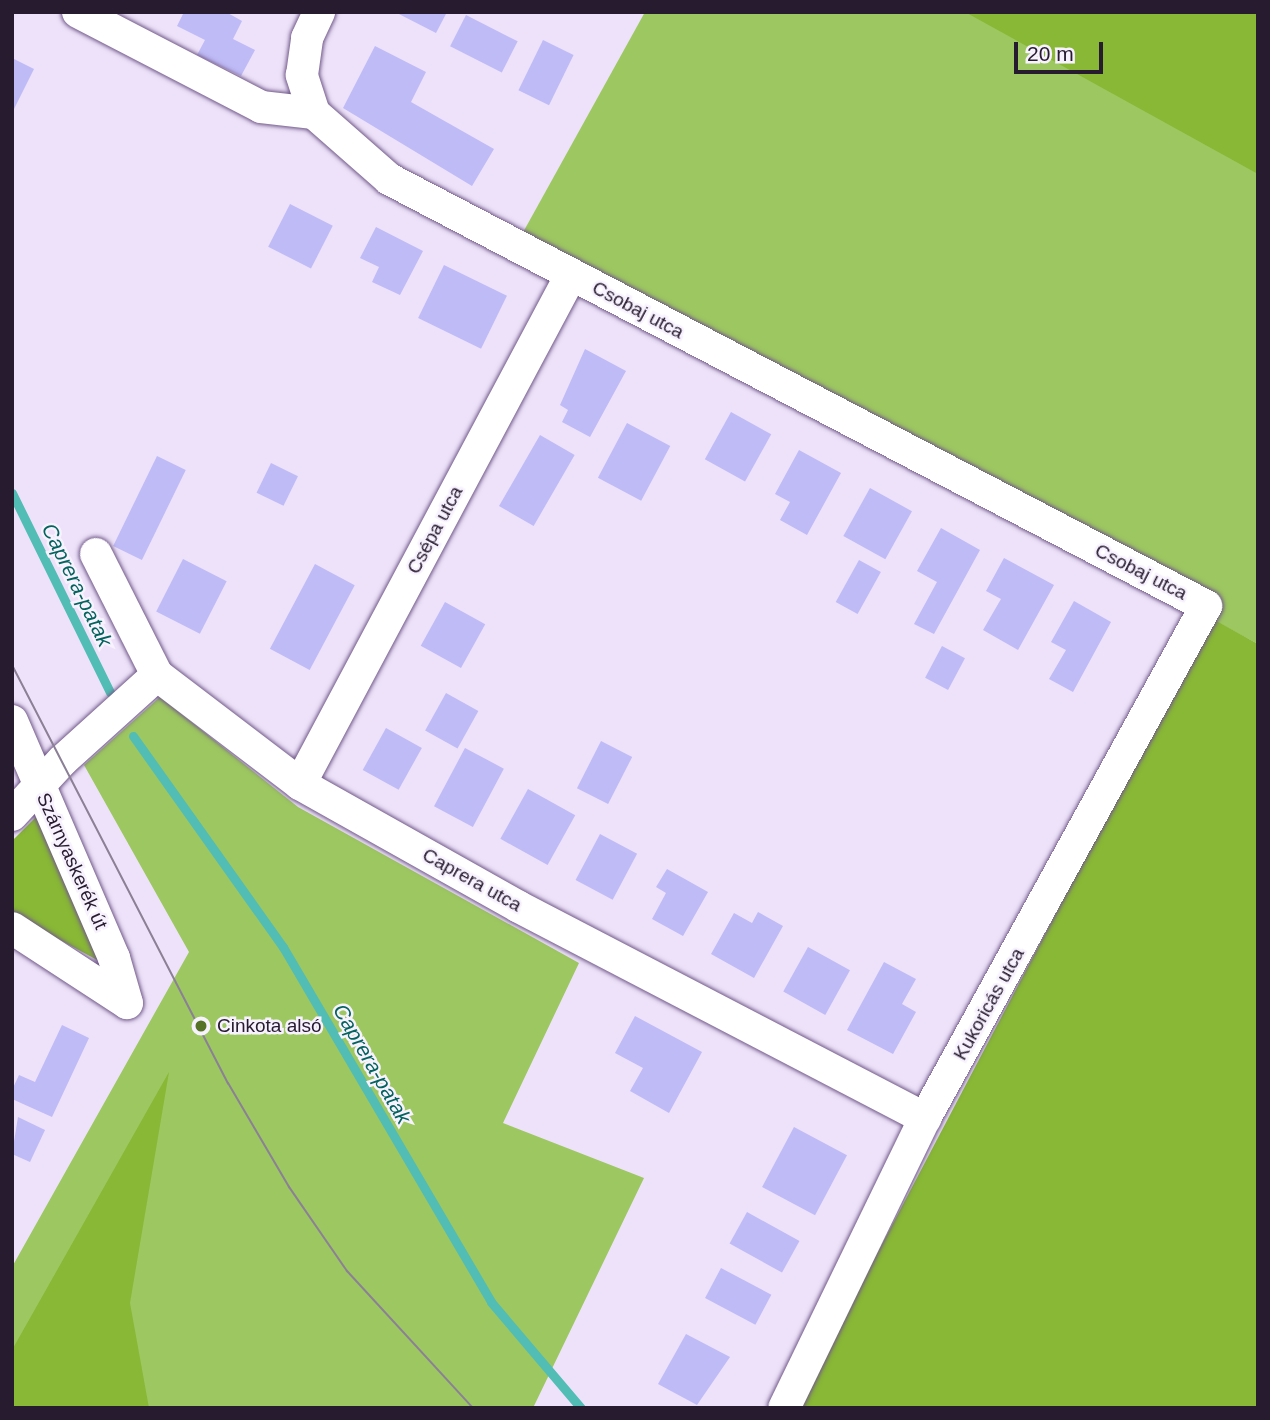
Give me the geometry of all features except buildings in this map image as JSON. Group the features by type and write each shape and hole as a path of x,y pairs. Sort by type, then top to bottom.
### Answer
{"street":[{"path":"78,12 261,107 314,113 302,75 307,38 319,12"},
{"name":"Csobaj utca","path":"314,113 388,178 1206,606"},
{"name":"Csépa utca","path":"300,784 571,275"},
{"name":"Caprera utca","path":"96,554 157,675 300,784 519,907 925,1118"},
{"name":"Kukoricás utca","path":"784,1408 925,1118 1206,606"},
{"path":"12,815 38,785 157,675"},
{"name":"Szárnyaskerék út","path":"12,722 114,958 127,1003 12,928"}],"green space":[{"path":"645,12 1258,12 1258,644 516,245"},
{"path":"965,12 1258,12 1258,174"},
{"path":"1211,618 1258,644 1258,1408 796,1408"},
{"path":"160,697 298,807 579,963 503,1123 644,1178 533,1408 12,1408 12,1267 189,952 84,765"},
{"path":"40,813 99,961 12,914 12,841"},
{"path":"169,1072 130,1303 149,1408 12,1408 12,1350"}],"waterway":[{"name":"Caprera-patak","path":"12,493 110,692"},
{"name":"Caprera-patak","path":"133,736 283,947 491,1302 581,1408"}],"tram line":[{"path":"12,665 228,1083 289,1187 347,1271 473,1408"}],"place":[{"name":"Cinkota alsó","path":"201,1026"}]}
